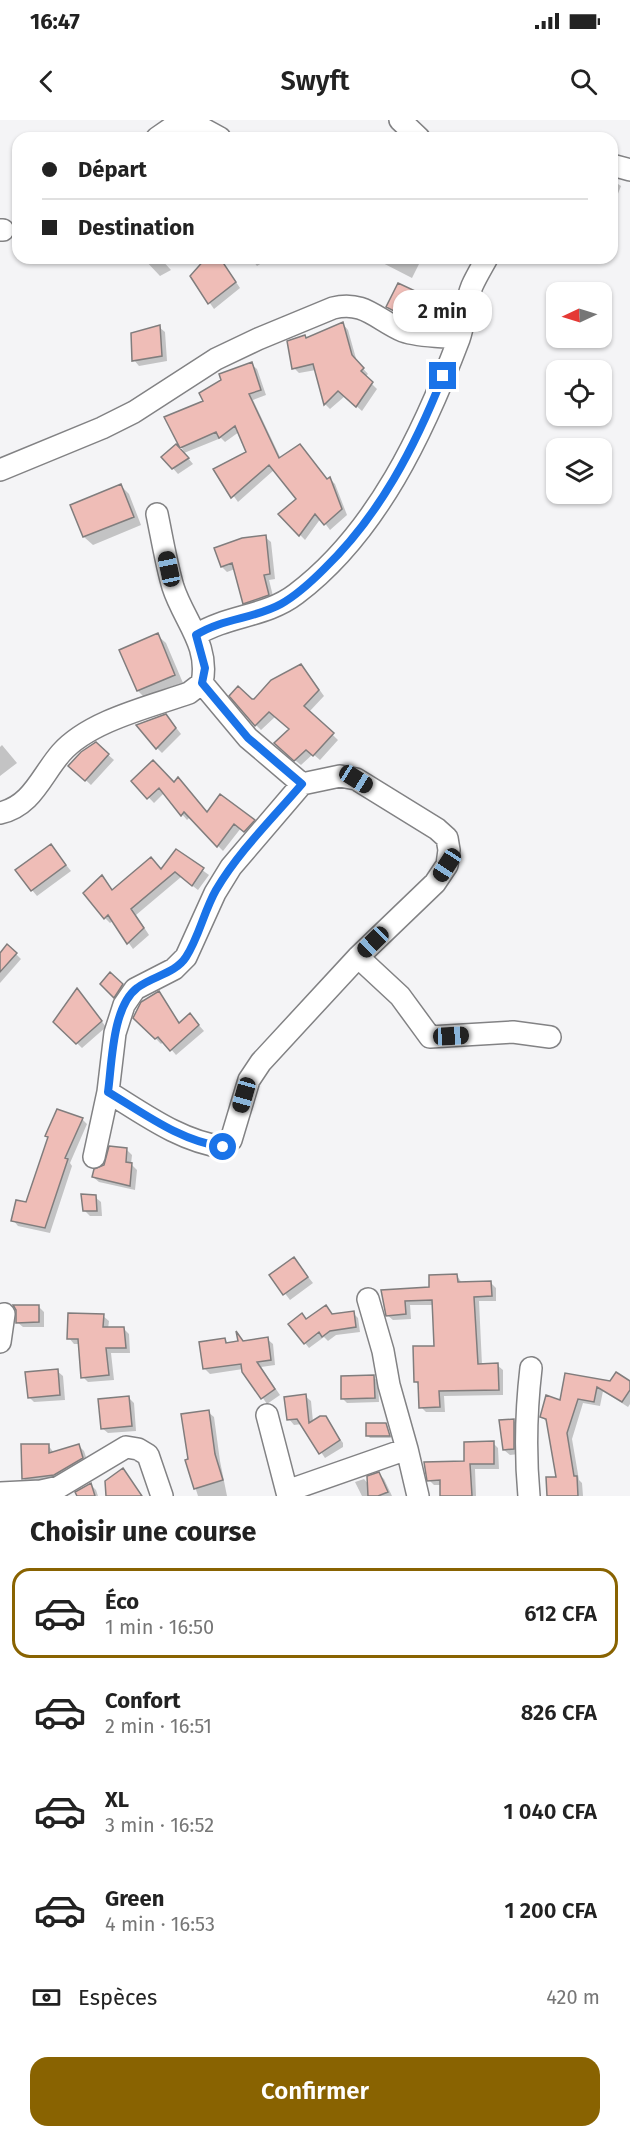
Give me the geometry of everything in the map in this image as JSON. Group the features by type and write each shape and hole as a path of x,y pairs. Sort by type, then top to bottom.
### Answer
{"street":[{"path":"166,132 185,120 208,132"},
{"path":"400,120 413,132"},
{"path":"196,635 224,621 280,605 313,580 346,547 383,498 405,458 459,338 471,287 484,264"},
{"path":"0,470 102,428 134,412 216,359 333,308 345,305 361,308 403,331 459,338"},
{"path":"0,813 25,802 61,753 76,738 94,727 189,693 202,683 205,668 196,635 173,587 157,514"},
{"path":"202,683 248,738 302,784"},
{"path":"94,1157 108,1092 115,1033 124,1005 135,990 174,969 186,957 215,893 231,867 302,784 340,776 356,779 437,829 447,838 449,850 447,865 435,883 358,957 261,1062 249,1080 231,1140 223,1147 206,1144 171,1130 108,1092"},
{"path":"358,957 400,996 430,1037 513,1032 550,1037"},
{"path":"368,1299 417,1496"},
{"path":"0,1342 4,1314"},
{"path":"529,1496 526,1438 531,1368"},
{"path":"267,1415 287,1494 407,1449"},
{"path":"0,1493 41,1491 58,1486 126,1447 138,1449 148,1455 162,1496"}],"building":[{"path":"201,264 224,264 236,282 208,304 190,276"},
{"path":"398,283 426,296 414,321 386,307"},
{"path":"343,322 352,355 364,368 361,371 373,382 356,407 338,391 324,405 313,364 292,369 287,341 305,335 306,338"},
{"path":"160,325 162,356 132,361 131,333"},
{"path":"252,362 261,390 249,394 279,458 300,444 327,479 330,477 342,509 324,525 315,514 299,536 278,514 296,499 269,465 231,498 213,469 246,452 235,426 219,438 216,432 180,448 164,417 203,401 199,393 221,380 219,374"},
{"path":"176,444 189,458 172,469 161,457"},
{"path":"121,484 134,517 83,537 70,505"},
{"path":"266,535 270,574 264,575 269,595 243,604 232,563 221,567 214,548 242,538"},
{"path":"158,633 175,675 137,691 119,650"},
{"path":"301,664 319,690 304,706 334,733 313,756 306,750 294,761 274,743 289,729 269,712 255,726 229,696 238,686 254,699 271,680"},
{"path":"166,714 176,728 156,749 136,725"},
{"path":"96,742 109,754 85,781 68,766 81,752"},
{"path":"153,760 174,782 178,777 207,812 220,794 255,820 244,832 234,824 217,847 184,812 181,816 159,788 147,799 131,781"},
{"path":"51,844 66,865 31,891 15,870"},
{"path":"176,849 204,868 192,886 175,872 131,909 144,928 127,944 108,915 104,919 83,893 102,875 112,890 151,857 161,869"},
{"path":"7,944 17,953 0,972 0,953"},
{"path":"110,972 123,984 114,998 100,984"},
{"path":"77,988 102,1021 76,1044 53,1022"},
{"path":"159,991 179,1023 190,1013 199,1025 170,1051 158,1037 155,1039 133,1018 141,1002"},
{"path":"57,1109 83,1118 65,1158 68,1159 45,1228 11,1221 16,1200 26,1202 48,1137 45,1136"},
{"path":"109,1146 127,1148 126,1162 132,1163 130,1186 92,1177 94,1169 104,1165"},
{"path":"81,1194 96,1195 97,1211 83,1211"},
{"path":"294,1257 308,1277 283,1295 269,1275"},
{"path":"457,1274 458,1282 491,1281 492,1296 474,1297 478,1364 498,1363 499,1390 439,1391 440,1407 419,1408 418,1382 414,1382 413,1346 434,1346 432,1300 405,1301 406,1314 386,1316 381,1290 429,1287 429,1275"},
{"path":"13,1305 39,1305 39,1322 16,1323 16,1310"},
{"path":"326,1305 332,1314 354,1311 356,1327 330,1331 322,1337 319,1332 304,1344 288,1324 302,1313 306,1319"},
{"path":"68,1313 104,1314 103,1327 124,1327 126,1348 106,1348 109,1375 81,1378 78,1339 67,1339"},
{"path":"236,1331 243,1341 268,1337 271,1360 257,1362 275,1389 261,1399 242,1372 241,1364 203,1369 199,1342 225,1338 226,1343 238,1341"},
{"path":"58,1369 60,1395 28,1398 25,1372"},
{"path":"616,1372 630,1381 630,1390 622,1402 597,1387 594,1402 578,1399 567,1433 574,1476 577,1476 578,1496 547,1496 546,1477 556,1477 546,1419 540,1417 546,1395 560,1400 565,1373 610,1381"},
{"path":"374,1375 375,1398 341,1399 341,1376"},
{"path":"306,1394 309,1423 320,1416 326,1416 340,1440 319,1454 297,1419 287,1420 284,1397"},
{"path":"129,1396 132,1426 101,1429 98,1399"},
{"path":"209,1410 215,1454 223,1480 194,1489 185,1460 188,1459 181,1414"},
{"path":"514,1419 514,1449 503,1450 499,1420"},
{"path":"366,1423 386,1423 390,1436 366,1436"},
{"path":"494,1441 494,1464 470,1464 472,1496 440,1496 440,1480 427,1481 424,1462 464,1461 464,1442"},
{"path":"21,1444 49,1444 49,1453 79,1444 83,1458 54,1475 22,1479"},
{"path":"123,1468 142,1496 106,1496 105,1481"},
{"path":"379,1472 388,1492 378,1496 368,1496 367,1476"},
{"path":"91,1483 95,1496 77,1496 75,1492"}],"route":[{"path":"223,1147 206,1144 171,1130 108,1092 115,1033 124,1005 135,990 174,969 186,957 215,893 231,867 302,784 248,738 202,683 205,668 196,635 210,626 280,605 313,580 346,547 383,498 405,458 443,376"}]}
